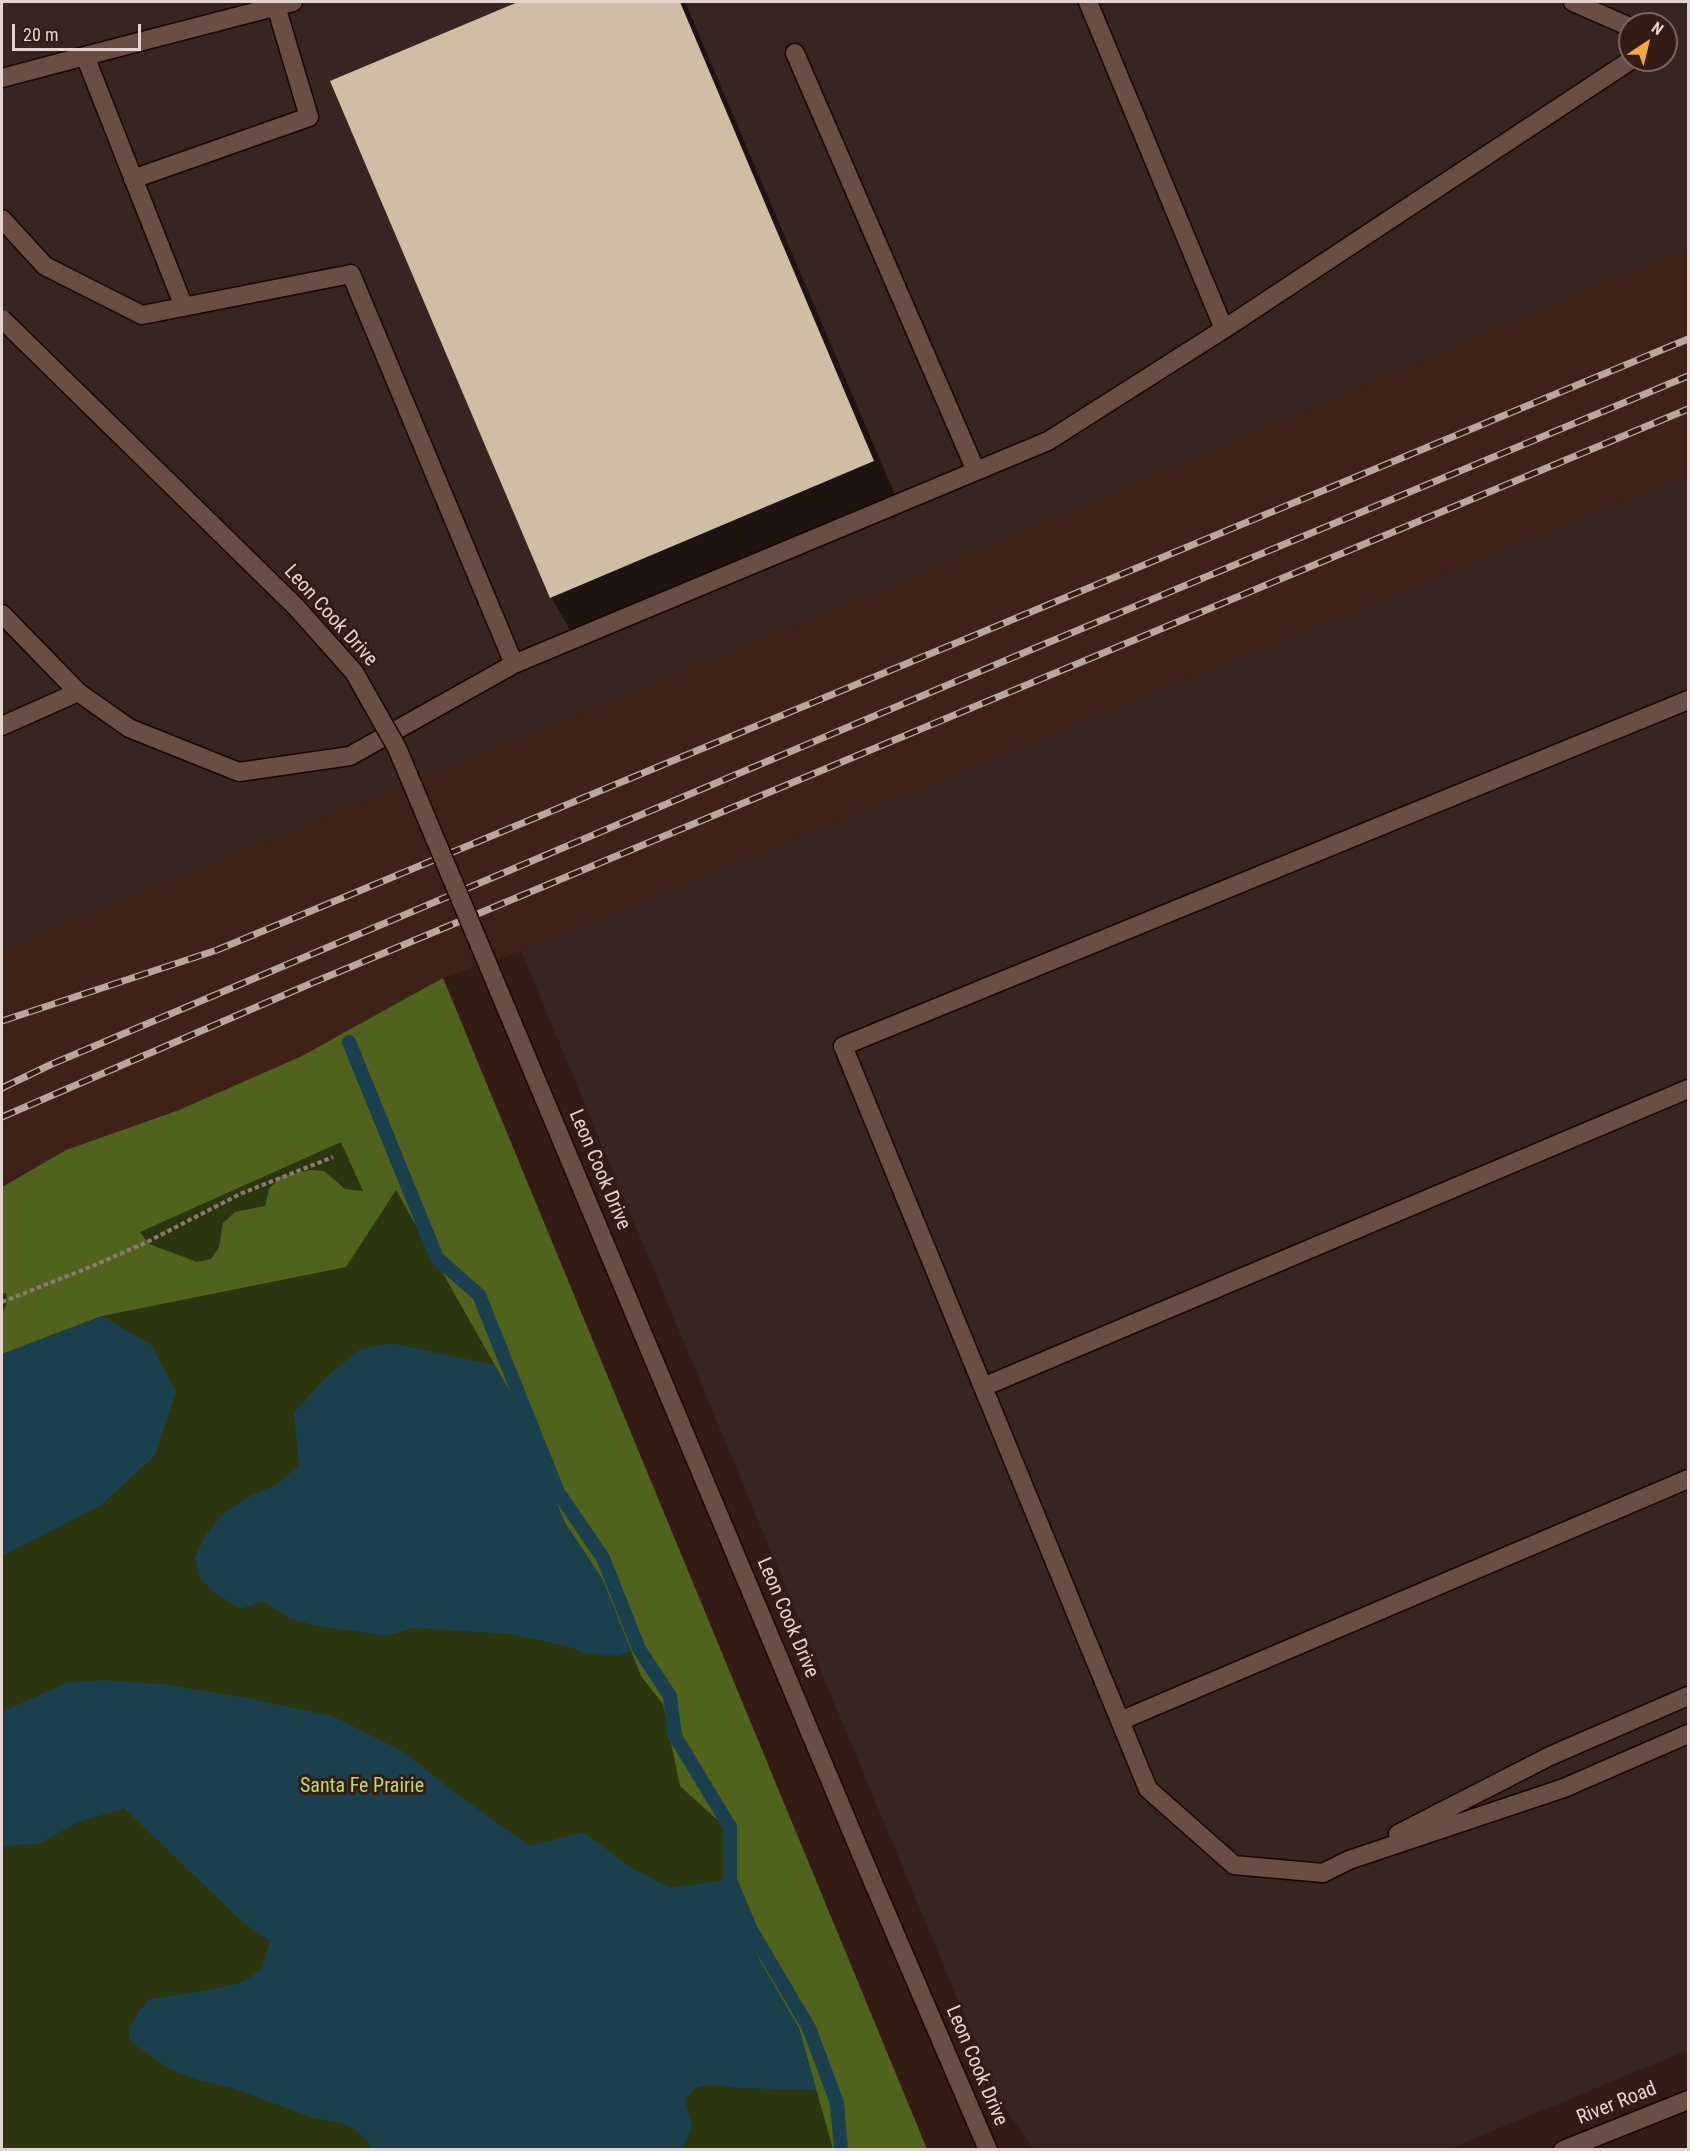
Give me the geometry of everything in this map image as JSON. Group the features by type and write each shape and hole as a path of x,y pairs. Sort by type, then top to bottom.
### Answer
{"street":[{"path":"1088,2 1224,329"},
{"path":"1574,2 1618,22"},
{"path":"2,78 284,4 309,117 133,179"},
{"path":"795,53 976,471"},
{"path":"85,57 184,307"},
{"path":"2,614 78,692 129,728 239,772 350,756 514,664 1048,441 1224,329 1618,68"},
{"path":"2,219 45,266 142,315 351,274 514,664"},
{"name":"Leon Cook Drive","path":"2,319 296,607 354,672 397,748 867,1868 988,2150"},
{"path":"2,726 78,692"},
{"path":"1689,700 843,1046 1148,1789 1234,1865 1323,1873 1550,1756 1689,1695"},
{"path":"983,1387 1689,1089"},
{"path":"1120,1721 1689,1479"},
{"path":"1349,1860 1564,1788 1689,1734"},
{"name":"River Road","path":"1563,2150 1689,2100"}],"path":[{"path":"2,1302 95,1265 147,1242 240,1194 333,1157"}],"shaded area":[{"path":"2,2 1688,2 1688,247 939,567 41,933 2,954"},
{"path":"1688,247 1688,475 521,951 443,978 302,1056 179,1110 66,1150 2,1186 2,954 41,933 939,567"},
{"path":"1688,475 1688,2050 1449,2149 1033,2149 1000,2101 521,951"}],"green space":[{"path":"443,978 927,2149 833,2149 799,2028 760,1961 723,1880 724,1826 680,1786 663,1704 641,1676 603,1580 565,1523 510,1392 396,1190 346,1267 102,1316 2,1354 2,1315 7,1302 6,1293 2,1294 2,1187 66,1150 179,1110 302,1056","holes":["341,1142 363,1191 345,1189 324,1171 310,1170 280,1177 269,1189 265,1206 235,1212 223,1223 219,1247 211,1259 197,1262 149,1244 140,1232"]},
{"name":"Santa Fe Prairie","path":"411,994 914,2149 2,2149 2,1227"}],"water":[{"path":"102,1316 151,1345 176,1391 155,1455 101,1505 2,1556 2,1354"},
{"path":"391,1343 494,1365 510,1392 565,1523 603,1580 631,1651 618,1656 585,1653 563,1645 510,1634 413,1628 387,1636 313,1625 287,1617 263,1601 240,1609 211,1590 200,1578 195,1558 205,1535 225,1512 250,1496 276,1485 299,1465 294,1413 324,1379 359,1350"},
{"path":"102,1680 161,1684 252,1699 332,1716 404,1752 459,1796 530,1846 583,1832 632,1868 670,1888 723,1880 760,1961 799,2028 816,2090 740,2088 710,2084 693,2089 685,2100 692,2126 682,2149 371,2150 367,2140 356,2130 340,2122 313,2118 233,2088 199,2080 170,2069 129,2038 129,2028 140,2010 149,1999 211,1990 243,1982 262,1969 270,1941 244,1923 124,1808 78,1822 38,1844 2,1846 2,1712 66,1683"}],"building":[{"path":"518,2 680,2 874,461 550,598 330,81"}],"waterway":[{"path":"349,1042 437,1258 479,1295 558,1492 603,1558 639,1649 670,1696 675,1736 730,1827 730,1880 751,1930 809,2028 837,2103 841,2150"}],"railway":[{"path":"2,1021 217,950 1688,339"},
{"path":"2,1088 52,1064 1028,651 1688,376"},
{"path":"2,1117 312,983 1688,409"}]}
